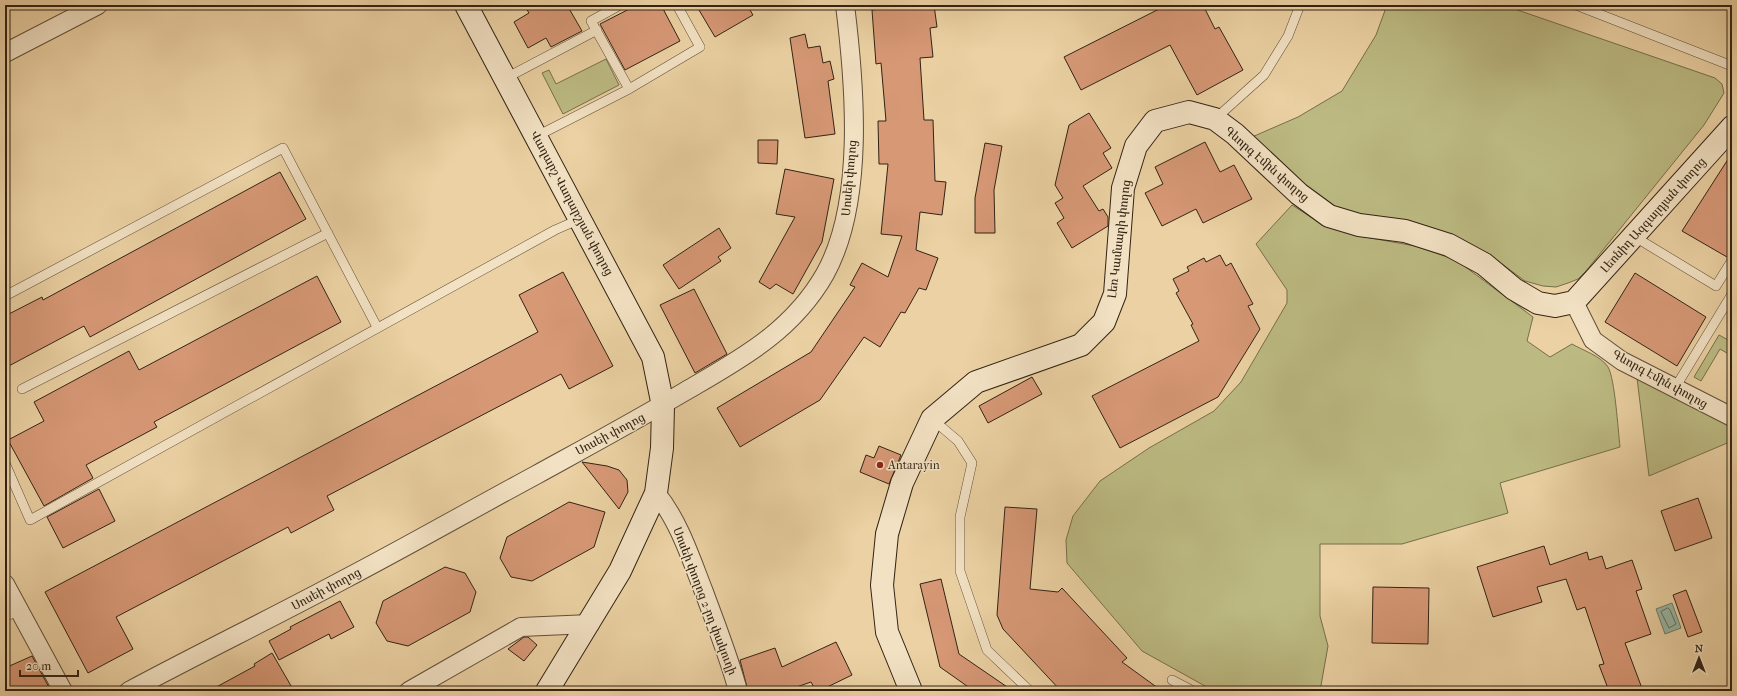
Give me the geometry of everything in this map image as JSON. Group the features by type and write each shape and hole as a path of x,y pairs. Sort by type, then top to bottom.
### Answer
{"street":[{"path":"5,53 98,5"},
{"name":"Վաղարշ Վաղարշյան փողոց","path":"466,5 537,136 653,357 663,406"},
{"name":"Սոսեի փողոց","path":"129,691 342,581 663,406 750,354 801,310 824,275 835,254 845,224 851,187 853,146 852,56 845,5"},
{"name":"Լեռ Կամսարի փողոց","path":"911,691 888,632 882,585 887,534 900,491 932,419 976,382 1081,345 1104,322 1115,294 1123,188 1136,146 1156,121 1189,112 1215,119"},
{"name":"Գևորգ Էմին փողոց","path":"1215,119 1236,134 1299,194 1329,216 1359,225 1405,231 1449,245 1484,264 1514,288 1538,303 1555,306 1574,302 1592,340 1622,360 1732,417"},
{"name":"Լեոնիդ Ազգալդյան փողոց","path":"1574,302 1635,237 1732,127"},
{"path":"547,691 590,624 620,571 656,493 662,448 663,406"},
{"name":"Սոսեի փողոց 2-րդ փակուղի","path":"656,493 665,504 694,568 728,656 738,691"},
{"path":"5,584 12,614 63,691"},
{"path":"409,691 521,627 590,624"}],"lane":[{"path":"620,5 591,21 629,89"},
{"path":"1215,119 1264,75 1288,36 1300,5"},
{"path":"1576,5 1732,66"},
{"path":"537,136 629,89 700,47 679,6"},
{"path":"506,78 597,30"},
{"path":"5,296 283,148 377,327"},
{"path":"5,463 30,520 377,327 555,230 580,219"},
{"path":"22,389 328,233"},
{"path":"1635,237 1716,286 1731,262"},
{"path":"1675,388 1732,294"},
{"path":"932,419 958,441 972,463 960,517 960,571 987,650 1030,691"},
{"path":"1172,680 1193,691"}],"shaded area":[{"path":"1387,5 1503,5 1715,78 1722,84 1724,93 1704,125 1586,271 1578,279 1568,283 1556,287 1543,286 1525,281 1490,255 1459,240 1391,221 1329,207 1252,137 1298,117 1342,91 1376,35"},
{"path":"606,59 619,85 563,114 542,73 549,70 556,84"},
{"path":"1292,205 1323,225 1354,235 1415,246 1456,260 1533,317 1527,341 1550,357 1572,344 1601,360 1608,367 1613,382 1620,447 1500,483 1508,513 1402,544 1320,544 1320,616 1328,646 1320,691 1214,691 1142,651 1067,563 1066,540 1073,516 1100,481 1149,448 1214,411 1241,382 1287,303 1287,290 1256,244"},
{"path":"1719,335 1732,342 1732,356 1720,349 1701,381 1694,377"},
{"path":"1637,378 1732,426 1732,441 1649,476"}],"water":[{"path":"1672,603 1681,628 1665,634 1656,609"}],"building":[{"path":"524,5 567,5 582,31 551,47 546,38 528,48 514,22 529,13"},
{"path":"637,5 661,5 680,41 625,70 600,24"},
{"path":"696,5 747,5 753,15 715,37"},
{"path":"889,5 934,5 937,27 930,28 933,57 920,58 924,120 933,120 935,181 946,182 942,215 920,212 916,250 938,258 926,290 919,288 905,313 901,312 880,347 864,337 820,400 740,447 717,408 811,352 855,287 850,285 862,263 888,277 902,236 881,234 888,164 879,164 878,121 886,121 881,63 876,64 872,10 889,8"},
{"path":"1167,5 1203,5 1215,29 1219,27 1243,70 1197,95 1170,45 1081,90 1064,57"},
{"path":"805,34 808,48 820,46 823,63 830,61 834,79 828,81 835,134 805,138 790,38"},
{"path":"1089,113 1111,148 1103,153 1112,168 1083,186 1099,211 1103,209 1108,217 1108,226 1072,248 1057,223 1064,218 1055,203 1063,198 1055,185 1069,125"},
{"path":"758,140 778,140 777,164 758,163"},
{"path":"1205,142 1220,172 1234,165 1252,199 1203,223 1196,209 1162,226 1145,193 1163,184 1155,167"},
{"path":"985,143 1002,146 994,190 995,233 975,233 975,198"},
{"path":"1732,153 1732,256 1727,257 1682,231"},
{"path":"785,169 834,179 822,242 793,294 776,284 770,289 759,282 795,217 776,214"},
{"path":"280,172 306,219 90,337 84,326 5,368 5,316 42,297 43,300"},
{"path":"719,228 731,248 718,257 721,261 679,289 663,265"},
{"path":"1220,255 1226,266 1231,263 1253,304 1248,306 1260,329 1218,397 1120,448 1092,396 1199,341 1191,325 1193,324 1176,293 1179,291 1173,279 1189,271 1187,267 1204,258 1206,262"},
{"path":"563,272 613,366 569,389 561,374 327,496 334,510 291,533 288,527 116,617 133,649 88,673 45,592 538,332 519,295"},
{"path":"1635,273 1706,317 1677,366 1605,322"},
{"path":"317,276 341,322 154,422 157,427 86,465 93,478 44,506 8,440 44,421 34,402 129,351 139,370"},
{"path":"694,289 727,354 695,373 660,305"},
{"path":"1032,377 1042,394 988,423 979,406"},
{"name":"Antarayin","path":"879,446 901,455 889,484 860,472 866,455 874,458"},
{"path":"582,462 607,466 619,470 627,480 628,492 619,509"},
{"path":"99,489 115,521 63,548 47,517"},
{"path":"1698,498 1712,538 1675,551 1661,511"},
{"path":"569,502 605,512 594,547 532,581 511,577 500,558 507,537"},
{"path":"1005,507 1037,509 1030,589 1058,592 1062,588 1127,658 1122,662 1162,691 1061,691 1003,629 997,615"},
{"path":"1544,546 1550,565 1587,552 1589,560 1602,556 1606,569 1632,560 1642,589 1636,591 1651,634 1625,643 1643,691 1609,691 1599,665 1604,664 1585,607 1577,610 1566,579 1537,587 1542,602 1493,617 1477,567"},
{"path":"445,567 465,573 476,592 470,612 408,646 387,641 376,623 383,601"},
{"path":"941,579 959,654 1013,691 974,691 940,667 920,584"},
{"path":"1373,587 1429,588 1428,644 1372,643"},
{"path":"1686,590 1702,632 1688,637 1673,595"},
{"path":"340,601 354,627 331,639 329,634 279,660 269,641 291,629 290,627"},
{"path":"524,637 528,637 537,645 524,661 508,649"},
{"path":"836,642 852,675 819,691 816,691 811,682 785,691 748,691 740,660 775,648 782,667"},
{"path":"272,653 294,691 209,691 255,666 254,664"},
{"path":"32,656 51,691 5,691 5,668"}],"place":[{"name":"Antarayin","path":"880,465"}]}
